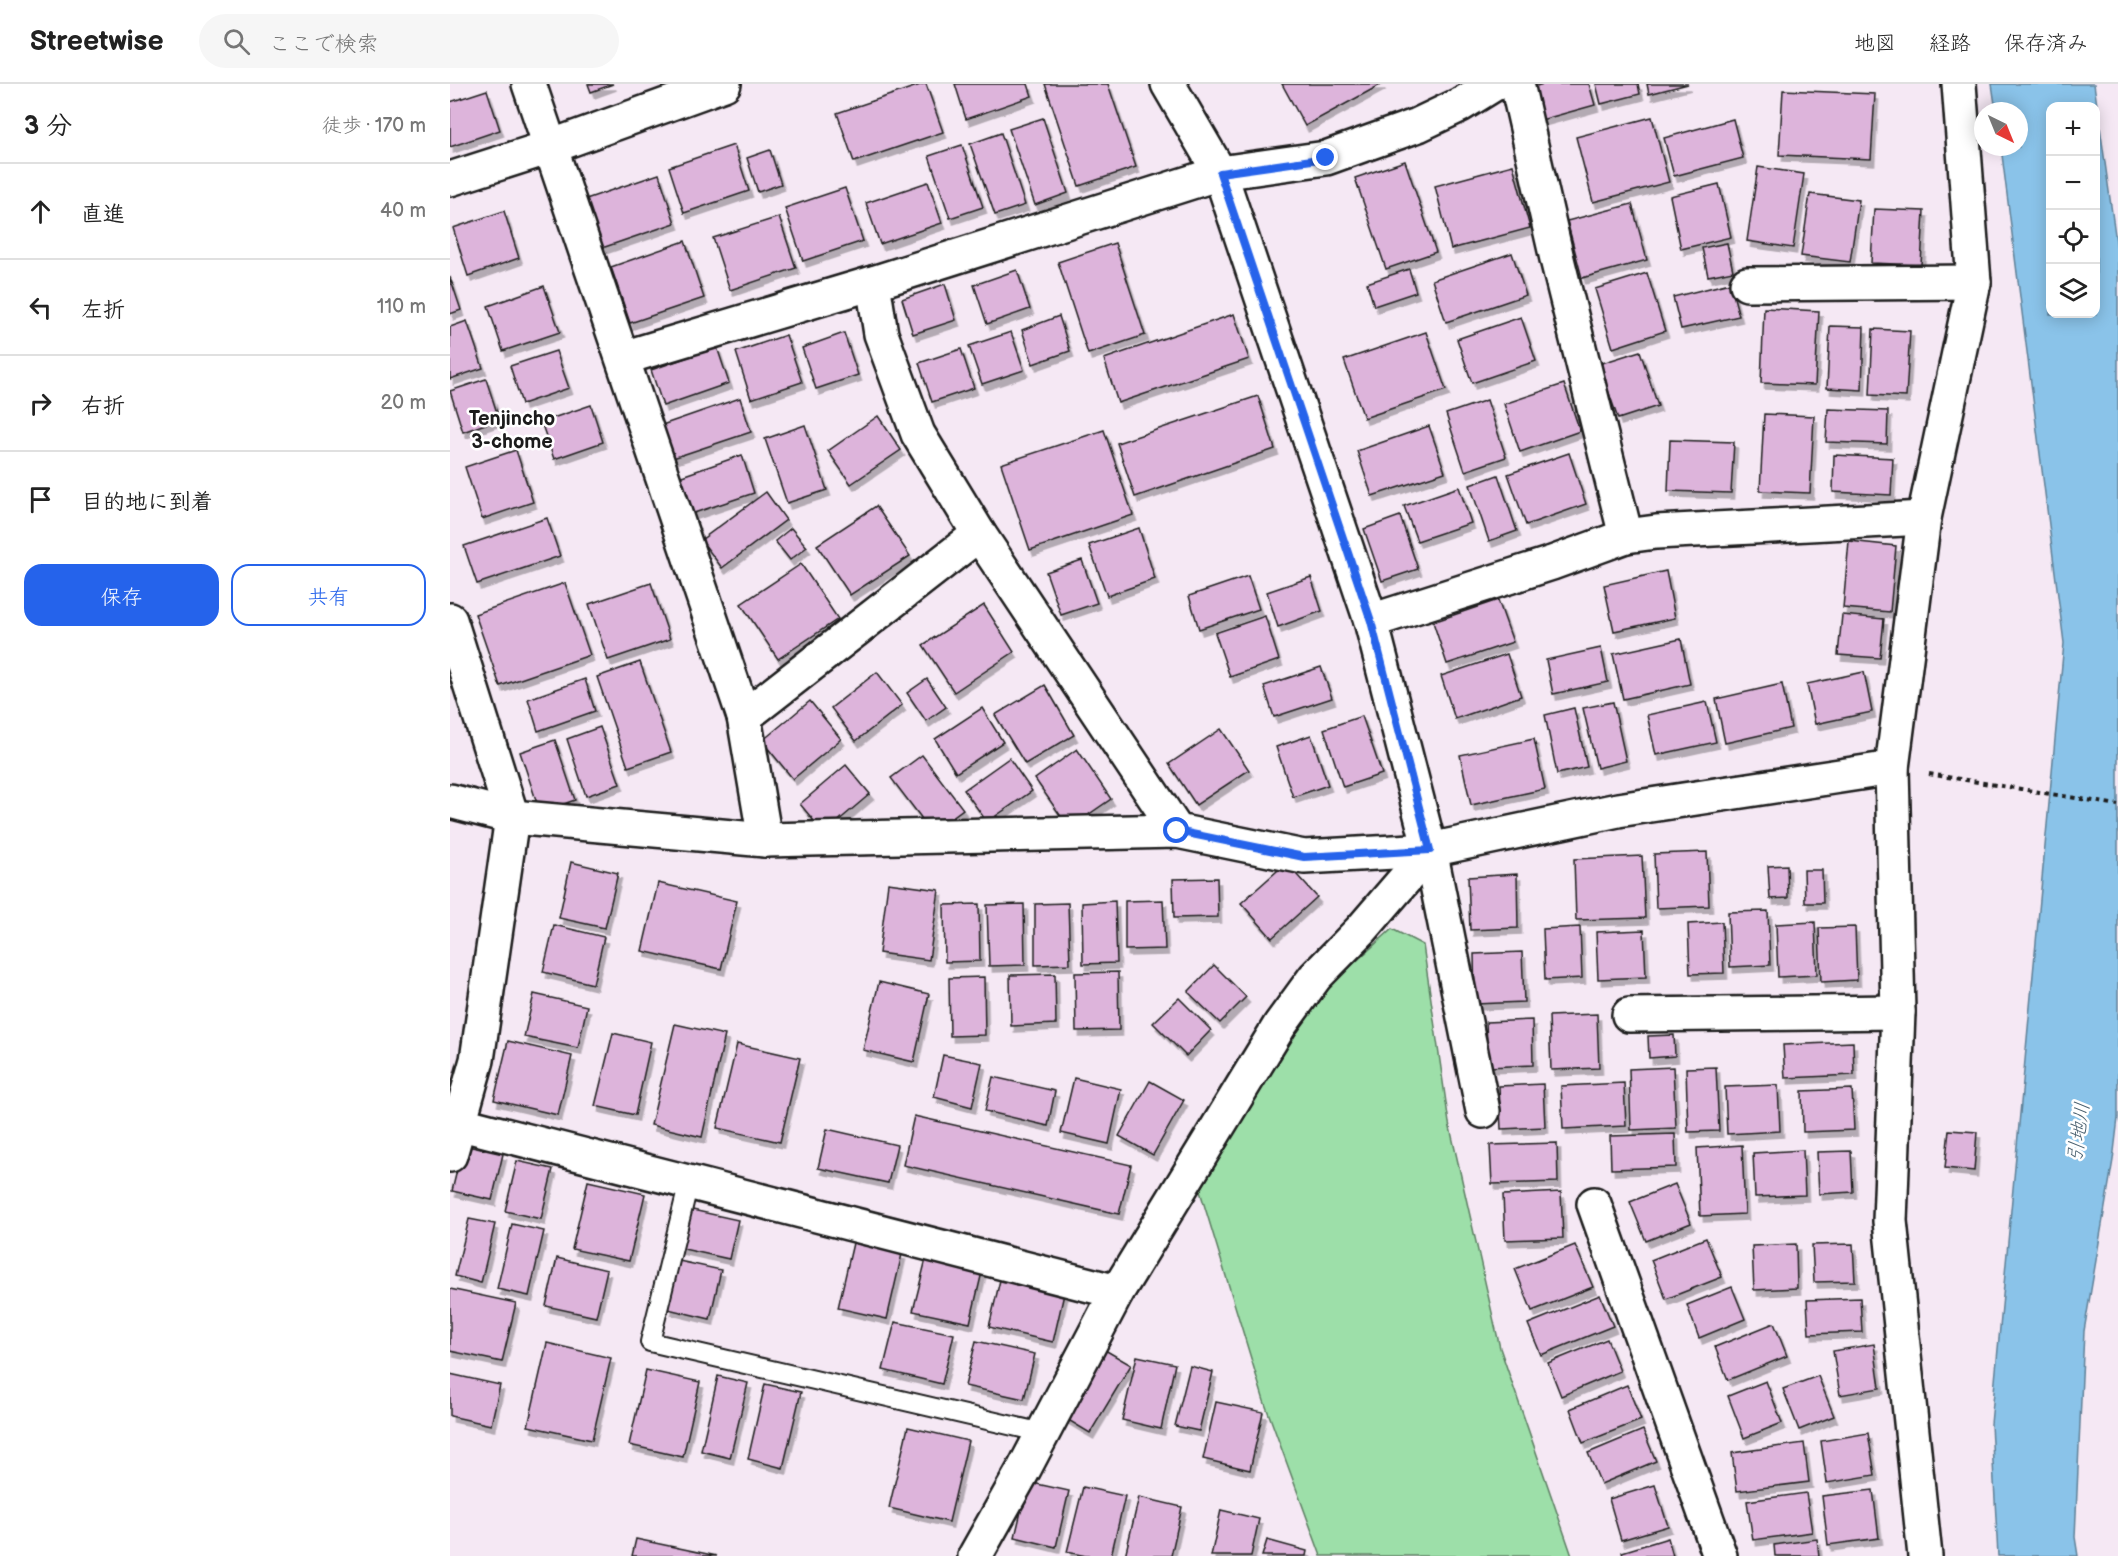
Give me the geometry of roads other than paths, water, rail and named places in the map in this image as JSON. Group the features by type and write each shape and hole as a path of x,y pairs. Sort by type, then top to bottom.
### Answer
{"street":[{"path":"528,84 744,717 765,840"},
{"path":"450,179 550,147 724,84"},
{"path":"1168,84 1220,173 1371,621 1430,850 1483,1111"},
{"path":"623,358 873,284 1220,173 1326,158 1418,125 1454,95 1494,84"},
{"path":"1517,84 1557,259 1626,536"},
{"path":"1924,1556 1890,1221 1898,1012 1892,768 1924,518 1974,282 1959,84"},
{"path":"1747,284 1974,282"},
{"path":"873,284 881,334 918,434 979,534 1177,831"},
{"path":"1371,621 1552,563 1626,536 1656,532 1924,518"},
{"path":"744,717 979,534"},
{"path":"450,620 512,817 477,1060 454,1122 450,1155"},
{"path":"450,801 512,817 765,840 1177,831 1304,857 1430,850 1618,810 1892,768"},
{"path":"975,1556 1117,1292 1280,1025 1315,977 1362,929 1430,850"},
{"path":"1629,1015 1898,1012"},
{"path":"454,1122 1117,1292"},
{"path":"1594,1204 1720,1556"}],"lane":[{"path":"689,1182 650,1342 1043,1433"}],"water":[{"name":"引地川","path":"1992,84 2094,84 2097,102 2046,102 2046,318 2100,318 2100,127 2118,256 2118,1118 2084,1331 2075,1537 2078,1556 1998,1556 1991,1424 2064,643 2002,156 2028,156 2028,102 1995,102"}],"district":[{"name":"Tenjincho 3-chome","path":"512,430"}]}
